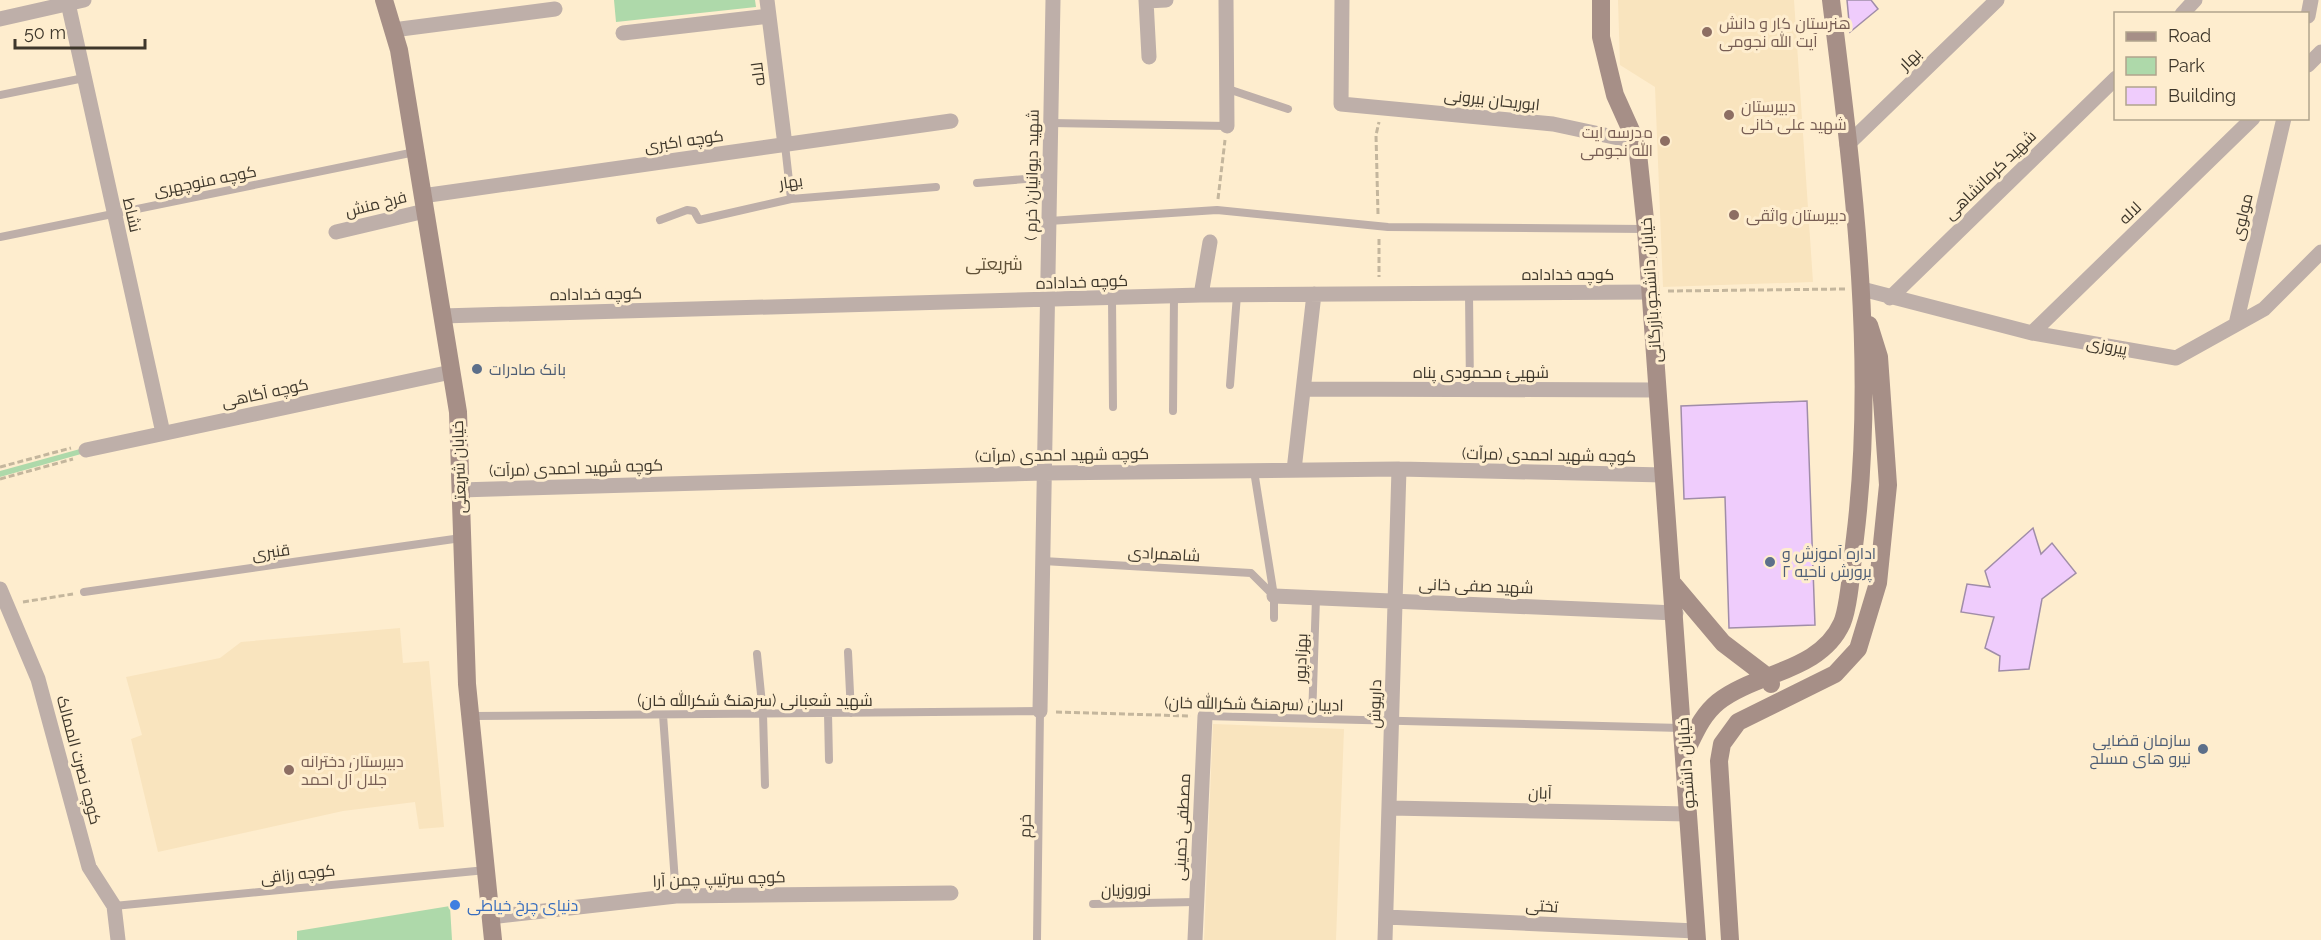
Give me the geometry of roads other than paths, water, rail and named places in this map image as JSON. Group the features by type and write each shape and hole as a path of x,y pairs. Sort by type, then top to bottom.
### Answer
{"main road":[{"name":"خیابان شریعتی","path":"384,0 393,30 415,152 458,412 461,538 470,716 493,940"},
{"name":"خیابان دانشجو.بازرگانی","path":"1601,0 1601,37 1615,95 1637,142 1652,292 1674,585"},
{"path":"1685,752 1705,715 1718,702 1745,686 1769,678 1798,664 1827,645 1842,622 1860,498 1864,309 1831,0"},
{"name":"خیابان دانشجو","path":"1730,940 1719,761 1722,744 1738,722 1835,674 1858,649 1878,583 1888,484 1879,357 1864,309"},
{"path":"1674,585 1722,644 1769,678 1779,702"},
{"name":"خیابان دانشجو","path":"1674,585 1697,936"}],"street":[{"path":"0,19 84,0"},
{"name":"لاله","path":"767,0 785,145"},
{"name":"شهید دیوانیان( خرم )","path":"1040,711 1053,0"},
{"path":"1149,57 1146,1 1166,0"},
{"path":"1226,0 1227,126"},
{"name":"ابوریحان بیرونی","path":"1342,0 1341,104 1553,124 1637,142"},
{"name":"بهار","path":"1847,145 1997,0"},
{"path":"2184,12 2195,0"},
{"name":"نشاط","path":"68,3 163,433"},
{"path":"393,30 555,9"},
{"path":"623,33 769,16"},
{"path":"2309,63 2321,52"},
{"name":"شهید کرمانشاهی","path":"1890,298 2114,79"},
{"name":"لاله","path":"2032,333 2251,120"},
{"name":"مولوی","path":"2236,324 2284,120"},
{"name":"کوچه اکبری","path":"423,203 951,121"},
{"name":"فرخ منش","path":"336,232 423,203"},
{"path":"1201,295 1210,242"},
{"name":"پیروزی","path":"1862,289 2032,333 2176,358 2264,309 2321,252"},
{"name":"کوچه خداداده","path":"442,316 1201,295 1652,292"},
{"path":"1294,470 1314,294"},
{"name":"کوچه آگاهی","path":"86,450 451,372"},
{"name":"شهیئ محمودی پناه","path":"1304,389 1658,390"},
{"name":"کوچه شهید احمدی (مرآت)","path":"460,490 1044,473 1399,469 1664,475"},
{"name":"داریوش","path":"1386,940 1399,469"},
{"name":"کوچه نصرت الممالک","path":"0,589 38,679 89,867 114,906 118,940"},
{"name":"شهید صفی خانی","path":"1274,596 1676,612"},
{"name":"مصطفی خمینی","path":"1195,940 1205,716"},
{"name":"آبان","path":"1390,808 1689,814"},
{"name":"کوچه سرتیپ چمن آرا","path":"490,917 676,896 951,893"},
{"name":"تختی","path":"1386,917 1697,936"}],"lane":[{"path":"0,95 84,78"},
{"path":"1228,89 1288,109"},
{"path":"1051,123 1227,126"},
{"path":"785,145 791,199"},
{"name":"کوچه منوچهری","path":"0,237 415,152"},
{"path":"977,183 1050,177"},
{"name":"بهار","path":"660,220 687,210 694,211 699,220 791,199 936,187"},
{"path":"1049,221 1216,210 1378,226 1646,229"},
{"path":"1469,293 1470,390"},
{"path":"1230,386 1237,295"},
{"path":"1173,411 1174,296"},
{"path":"1112,299 1113,407"},
{"path":"1254,471 1274,596 1274,618"},
{"name":"قنبری","path":"84,592 461,538"},
{"name":"شاهمرادی","path":"1042,561 1251,573 1274,596"},
{"name":"بهزادپور","path":"1312,719 1316,598"},
{"path":"848,652 851,713"},
{"path":"757,654 764,714 765,785"},
{"name":"شهید شعبانی (سرهنگ شکرالله خان)","path":"470,716 1040,711"},
{"name":"خرم","path":"1037,940 1040,711"},
{"path":"828,713 829,760"},
{"path":"663,715 676,896"},
{"name":"ادیبان (سرهنگ شکرالله خان)","path":"1205,716 1683,728"},
{"name":"کوچه رزاقی","path":"114,906 486,870"},
{"name":"نوروزیان","path":"1093,904 1196,902"}],"place":[{"name":"هنرستان کار و دانش آیت الله نجومی","path":"1707,32"},
{"name":"دبیرستان شهید علی خانی","path":"1729,115"},
{"name":"مدرسه ایت الله نجومی","path":"1665,141"},
{"name":"دبیرستان واثقی","path":"1734,215"},
{"name":"بانک صادرات","path":"477,369"},
{"name":"اداره آموزش و پرورش ناحیه ۲","path":"1770,562"},
{"name":"سازمان قضایی نیرو های مسلح","path":"2203,749"},
{"name":"دبیرستان دخترانه جلال آل احمد","path":"289,770"},
{"name":"دنیای چرخ خیاطی","path":"455,905"}],"district":[{"name":"شریعتی","path":"994,263"}]}
